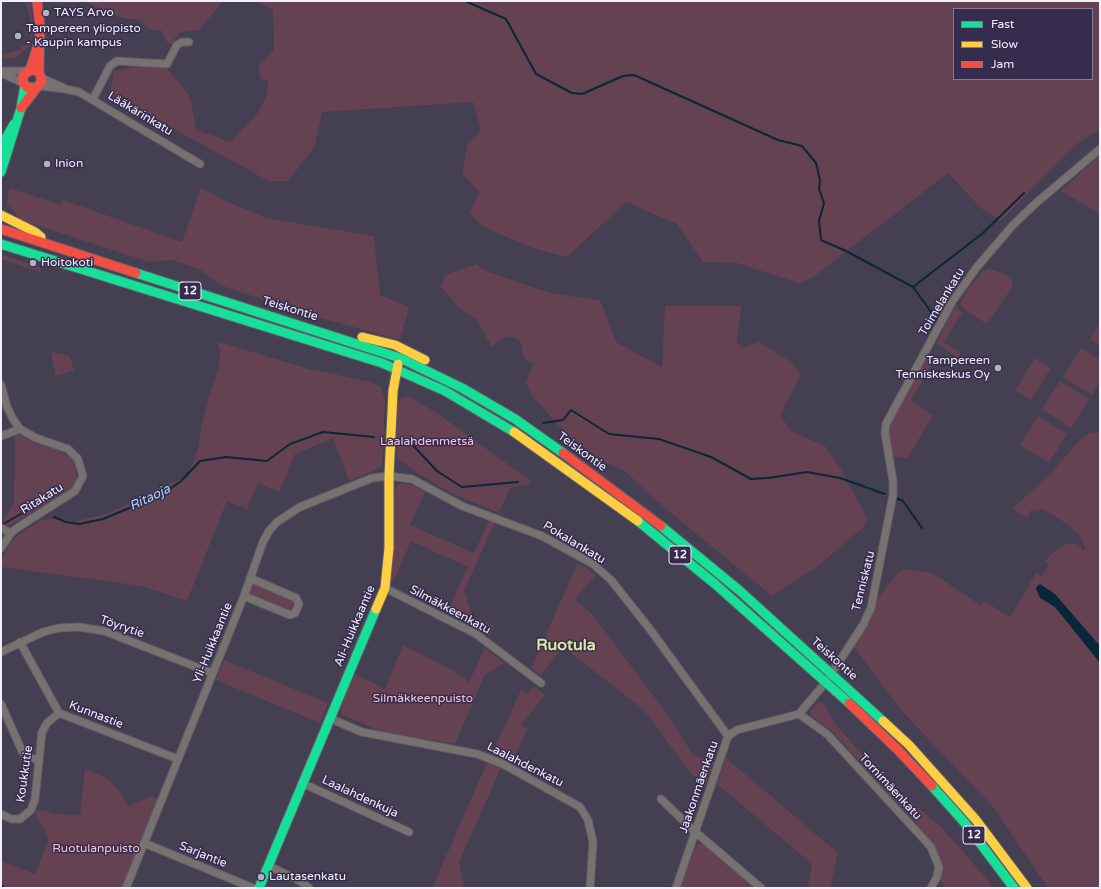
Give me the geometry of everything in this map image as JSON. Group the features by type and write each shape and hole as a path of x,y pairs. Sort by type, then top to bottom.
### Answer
{"main road":[{"path":"1,172 18,118 35,78 40,26 37,1"},
{"path":"22,108 24,84 23,76 35,78"},
{"path":"24,84 30,89 35,78"},
{"path":"1,147 18,118"},
{"path":"1,215 36,232 52,245"},
{"name":"Teiskontie","path":"1,229 400,358 462,388 515,419 583,467 658,524 740,591 832,673 919,756 976,820 1027,888"},
{"name":"Teiskontie","path":"1,244 397,369 445,391 484,413 583,480 681,556 826,682 897,749 930,784 964,822 1014,888"},
{"name":"12","path":"329,334 340,332 395,345 449,374 462,388"},
{"name":"Ali-Huikkaantie","path":"259,888 329,718 385,588 389,548 389,476 393,391 400,358"}],"street":[{"path":"93,99 106,72 110,66 117,61 167,64 177,45 182,42 189,42"},
{"path":"1,72 24,84"},
{"name":"Lääkärinkatu","path":"1,72 35,78 65,89 79,92 200,164"},
{"name":"Toimelankatu","path":"893,485 887,452 885,433 886,424 952,302 977,267 1013,225 1036,203 1100,150"},
{"name":"Ritakatu","path":"1,385 7,407 20,429 36,438 68,449 78,458 82,466 83,476 78,488 11,533 1,548"},
{"path":"1,436 20,429"},
{"name":"Yli-Huikkaantie","path":"126,888 244,596 263,542 269,531 277,522 300,507 325,495 372,478 389,476"},
{"name":"Pokalankatu","path":"389,476 412,479 456,504 542,536 593,564 611,580 649,628 728,736"},
{"name":"Tenniskatu","path":"832,673 863,625 871,608 893,495 893,485"},
{"path":"1,528 11,533"},
{"path":"244,596 290,615 295,613 299,604 296,598 250,578"},
{"name":"Silmäkkeenkatu","path":"385,588 476,634 541,683"},
{"name":"Töyrytie","path":"1,652 43,632 59,628 79,627 96,629 212,673"},
{"name":"Kunnastie","path":"20,642 59,713 178,759"},
{"path":"799,714 832,673"},
{"path":"1,704 22,751 28,758 39,760"},
{"name":"Koukkutie","path":"1,814 11,819 20,819 31,810 35,799 44,727 59,713"},
{"name":"Jaakonmäenkatu","path":"676,888 728,736 737,730 799,714"},
{"name":"Tornimäenkatu","path":"799,714 827,734 931,847 938,867 937,878 931,888"},
{"name":"Laalahdenkatu","path":"329,718 362,732 477,754 503,764 580,807 588,820 593,842 590,888"},
{"name":"Laalahdenkuja","path":"302,783 409,832"},
{"path":"661,799 695,831 761,888"},
{"name":"Sarjantie","path":"144,843 253,888"},
{"path":"269,866 300,881 309,888"}],"green space":[{"path":"84,1 223,1 199,30 181,32 175,38 173,44 167,42 161,30 151,30 139,20 122,18"},
{"path":"256,1 1100,1 1100,129 1077,144 1000,221 981,208 948,173 812,278 799,283 737,263 703,262 677,224 626,202 567,257 536,249 490,230 479,223 470,213 479,192 462,173 468,143 481,131 473,102 322,112 314,148 288,181 269,181 110,94 114,71 138,67 165,66 189,95 197,130 230,142 257,114 267,95 268,81 261,79 258,67 274,50 273,10"},
{"path":"31,2 33,29 30,46 15,58 1,58 1,55 22,49 21,45 26,46 31,36 32,28 26,3"},
{"path":"1100,155 1100,214 1061,191"},
{"path":"201,187 221,199 266,218 374,236 380,295 409,307 400,340 324,319 222,286 199,269 172,260 149,262 21,220 7,204 9,188 61,205 63,200 182,242"},
{"path":"1,254 41,268 40,272 1,259"},
{"path":"476,264 486,271 554,294 600,300 616,342 662,367 665,306 741,306 737,341 742,348 759,342 791,362 801,374 780,415 791,431 825,446 839,466 867,518 865,526 818,566 772,596 653,498 625,471 602,461 566,434 531,395 526,382 533,364 523,357 522,344 515,337 503,338 492,347 476,319 459,308 441,287 445,275"},
{"path":"990,269 1005,274 1012,281 1013,286 987,324 962,308 960,303 968,289 984,270"},
{"path":"955,306 962,313 944,342 961,353 958,358 936,343"},
{"path":"1100,323 1100,345 1090,339"},
{"path":"216,341 309,369 371,382 381,387 385,400 382,467 349,481 333,438 295,454 279,492 258,483 247,509 227,501 187,601 142,586 1,567 1,559 12,541 19,534 40,521 57,517 73,522 109,513 162,486 188,477 198,448 202,423 219,367 220,350"},
{"path":"1081,348 1100,360 1100,382 1092,395 1063,377"},
{"path":"51,352 70,356 74,371 55,376"},
{"path":"931,354 939,360 935,359 911,400 933,415 907,459 892,456 889,438 891,422 927,356"},
{"path":"1035,358 1051,368 1031,400 1015,390"},
{"path":"1060,381 1089,399 1071,428 1042,409"},
{"name":"Laalahdenmetsä","path":"408,396 437,413 528,479 532,484 510,488 499,513 449,492 419,474 397,458 397,405 400,398"},
{"path":"1038,416 1067,434 1049,463 1020,445"},
{"path":"1100,429 1100,888 1048,888 994,808 900,709 854,647 871,618 877,599 903,569 932,573 980,605 984,601 1010,617 1036,573 1042,576 1049,564 1045,561 1051,554 1062,546 1070,543 1077,544 1083,550 1085,549 1081,536 1064,522 1041,508 1038,512 1032,509 1027,518 1012,509 1051,473 1078,442 1090,432 1095,433"},
{"path":"20,435 35,444 55,449 71,458 76,463 76,483 71,489 11,525 2,525 1,523 14,503 15,436"},
{"path":"404,483 413,485 425,492 410,525 474,553 489,521 495,522 464,591 473,617 495,626 490,636 447,613 468,567 411,541 396,576 390,585 395,538 395,491 397,485"},
{"path":"578,563 596,575 575,599 592,614 668,715 693,755 714,762 705,786 690,772 644,710 563,647 541,675 531,668"},
{"path":"256,583 296,601 295,609 290,612 249,595 251,585"},
{"name":"Silmäkkeenpuisto","path":"403,645 454,671 469,682 485,648 504,663 485,675 455,744 380,731 341,714 343,701 355,674 385,689"},
{"path":"224,660 328,703 320,723 216,680"},
{"path":"536,687 545,695 521,725 528,730 511,762 492,754 521,690 527,694 532,688"},
{"path":"819,702 823,703 834,722 878,773 941,827 987,879 993,888 945,888 940,881 942,867 935,845 831,730 812,717 810,712"},
{"path":"726,758 838,853 830,888 808,888 812,864 717,784"},
{"path":"487,763 501,768 459,862 464,888 432,888"},
{"name":"Ruotulanpuisto","path":"85,768 107,779 118,789 128,806 153,796 158,801 122,888 1,888 1,861 35,874 49,838 36,816 36,809 57,814 80,815"},
{"path":"699,843 708,846 756,888 681,888 695,847"}],"water":[{"path":"1040,584 1055,594 1100,646 1100,663 1055,607 1040,598 1036,589"}],"waterway":[{"path":"465,1 506,19 536,74 572,93 582,94 623,76 634,75 778,140 802,146 816,163 820,180 819,189 824,203 819,221 821,240 846,251 913,287 937,320"},
{"path":"913,287 983,233 1024,193"},
{"path":"543,423 563,420 571,410 609,434 659,439 711,457 751,479 807,472 840,478 885,494"},
{"name":"Ritaoja","path":"54,517 66,522 79,524 103,519 163,494 181,481 200,461 226,457 267,461 290,444 323,432 374,437"},
{"path":"398,445 408,440 437,471 462,487 518,482"},
{"path":"896,498 903,501 922,528"},
{"path":"3,524 37,505"},
{"path":"1,885 5,888"}],"traffic: fast":[{"path":"1,172 21,108 25,85"},
{"path":"1,147 14,124"},
{"path":"1,244 382,363 445,391 514,432"},
{"path":"136,273 400,358 462,388 515,419 563,453"},
{"path":"638,521 715,584 849,703"},
{"path":"661,526 740,591 883,721"},
{"path":"259,888 376,609"},
{"path":"932,786 964,822 1014,888"}],"traffic: slow":[{"path":"1,215 35,232 41,237"},
{"path":"362,337 395,345 425,360"},
{"path":"376,609 385,588 389,548 389,476 393,391 398,364"},
{"path":"514,432 638,521"},
{"path":"883,721 909,745 976,820 1027,888"}],"traffic: jam":[{"path":"37,1 40,26 39,72"},
{"path":"30,70 37,48"},
{"path":"21,108 42,81 39,72 34,70 28,71 23,76 23,83 27,87 36,88"},
{"path":"1,229 136,273"},
{"path":"563,453 661,526"},
{"path":"849,703 897,749 932,786"}],"place":[{"name":"TAYS Arvo","path":"46,13"},
{"name":"Tampereen yliopisto - Kaupin kampus","path":"18,36"},
{"name":"Inion","path":"47,164"},
{"name":"Hoitokoti","path":"33,263"},
{"name":"Tampereen Tenniskeskus Oy","path":"998,368"},
{"name":"Lautasenkatu","path":"261,877"}],"district":[{"name":"Ruotula","path":"566,646"}]}
